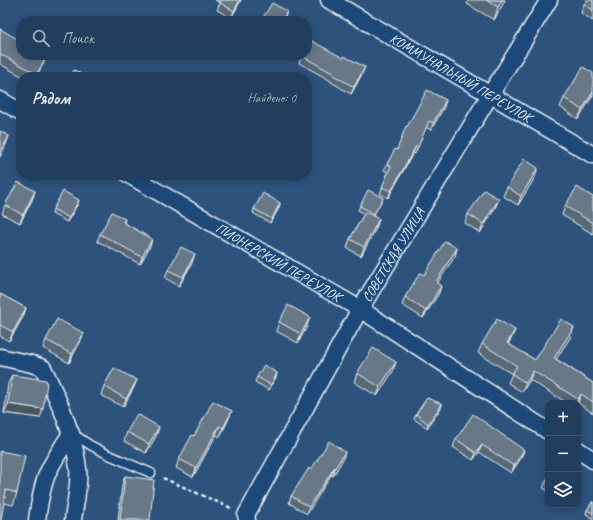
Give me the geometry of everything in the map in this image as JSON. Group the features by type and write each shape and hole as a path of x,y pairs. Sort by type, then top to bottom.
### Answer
{"street":[{"name":"КОММУНАЛЬНЫЙ ПЕРЕУЛОК","path":"329,0 593,155"},
{"name":"СОВЕТСКАЯ УЛИЦА","path":"247,517 360,309 549,0"},
{"path":"0,100 16,109"},
{"name":"ПИОНЕРСКИЙ ПЕРЕУЛОК","path":"138,180 360,309 545,429"},
{"path":"0,357 43,368 71,433 78,468 78,483 73,520"},
{"path":"37,520 41,495 46,477 71,433"},
{"path":"581,452 593,460"}],"lane":[{"path":"71,433 109,455 151,473"}],"path":[{"path":"151,473 247,517"}],"building":[{"path":"221,0 240,0 234,11 220,3"},
{"path":"486,0 502,0 498,7"},
{"path":"587,0 593,0 593,10 584,4"},
{"path":"272,3 287,11 284,16 264,16"},
{"path":"0,29 16,38 16,60 44,60 38,72 33,72 0,54"},
{"path":"312,41 343,58 344,56 365,67 354,87 333,75 334,74 309,60 312,60"},
{"path":"583,67 593,73 593,92 582,110 564,98"},
{"path":"427,90 446,100 433,123 429,121 418,147 416,146 391,191 382,187 391,166 387,164 395,149 397,150 406,126 407,127"},
{"path":"0,131 9,136 0,153"},
{"path":"524,159 538,168 521,196 507,187"},
{"path":"18,182 35,191 23,215 5,205"},
{"path":"577,187 593,197 593,223 565,206"},
{"path":"368,190 383,198 374,214 360,206"},
{"path":"484,190 499,199 483,224 468,214"},
{"path":"63,191 79,200 69,218 53,209"},
{"path":"263,193 280,203 272,219 254,209"},
{"path":"112,212 125,219 123,222 152,239 142,257 100,234"},
{"path":"365,212 379,219 364,247 350,239"},
{"path":"445,241 457,248 436,282 441,286 426,311 405,297 420,273 424,275"},
{"path":"181,247 195,254 183,277 168,270"},
{"path":"0,294 26,308 13,332 0,325"},
{"path":"288,305 310,317 301,334 279,322"},
{"path":"57,319 84,333 72,354 46,340"},
{"path":"497,319 515,330 507,343 535,360 561,319 574,327 554,358 593,383 593,402 581,394 578,399 533,371 526,383 512,374 517,366 482,344"},
{"path":"373,348 396,362 380,387 357,373"},
{"path":"264,365 277,373 271,385 257,377"},
{"path":"114,368 137,380 126,399 104,386"},
{"path":"12,375 46,380 47,383 43,409 8,404"},
{"path":"427,398 442,404 428,424 416,414"},
{"path":"213,401 232,411 223,428 219,426 196,468 179,459 192,435 194,436"},
{"path":"137,414 159,427 149,444 127,432"},
{"path":"473,414 524,450 514,466 482,445 476,453 456,439"},
{"path":"329,441 345,452 309,507 291,496 309,468 311,470"},
{"path":"0,451 25,456 17,493 6,490 1,520 0,520"},
{"path":"125,476 154,480 150,520 120,520"},
{"path":"593,501 593,513 587,510"}]}
